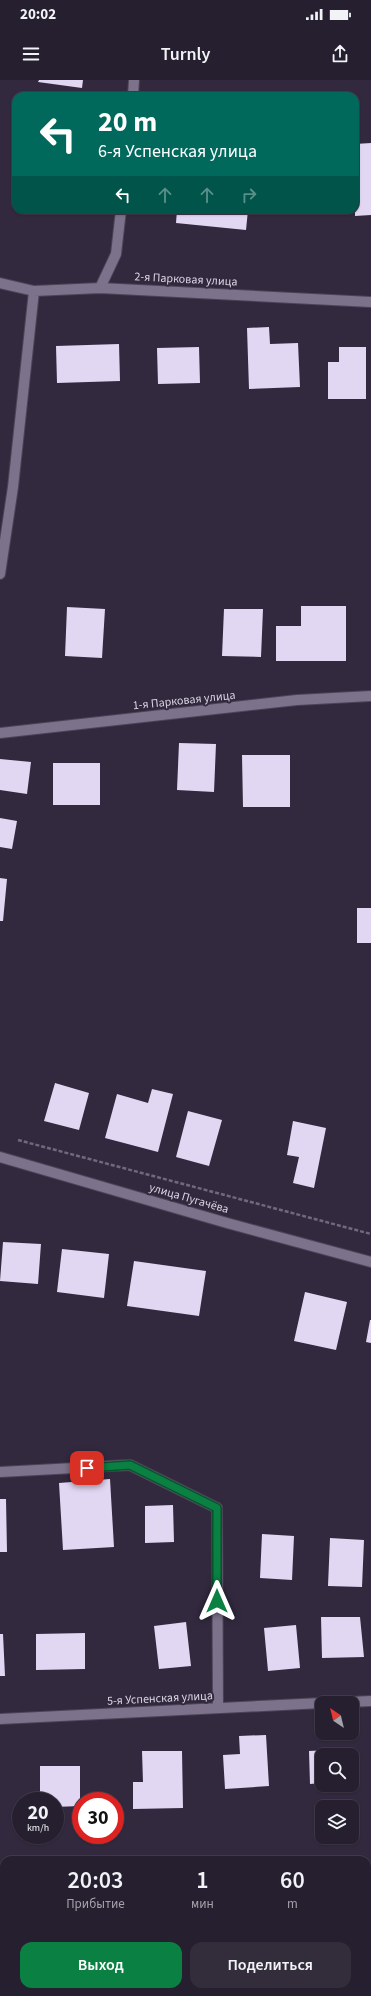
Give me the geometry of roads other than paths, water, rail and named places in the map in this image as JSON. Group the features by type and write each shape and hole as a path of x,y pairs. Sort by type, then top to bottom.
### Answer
{"street":[{"path":"133,92 134,80"},
{"path":"100,288 116,254 121,214"},
{"name":"2-я Парковая улица","path":"0,284 34,291 100,288 371,302"},
{"path":"0,574 13,487 34,291"},
{"name":"1-я Парковая улица","path":"0,733 297,700 371,696"},
{"name":"улица Пугачёва","path":"0,1157 227,1223 371,1262"},
{"path":"0,1472 130,1465 217,1508 218,1708"},
{"path":"359,1702 371,1701"},
{"name":"5-я Успенская улица","path":"0,1719 315,1703"}]}
